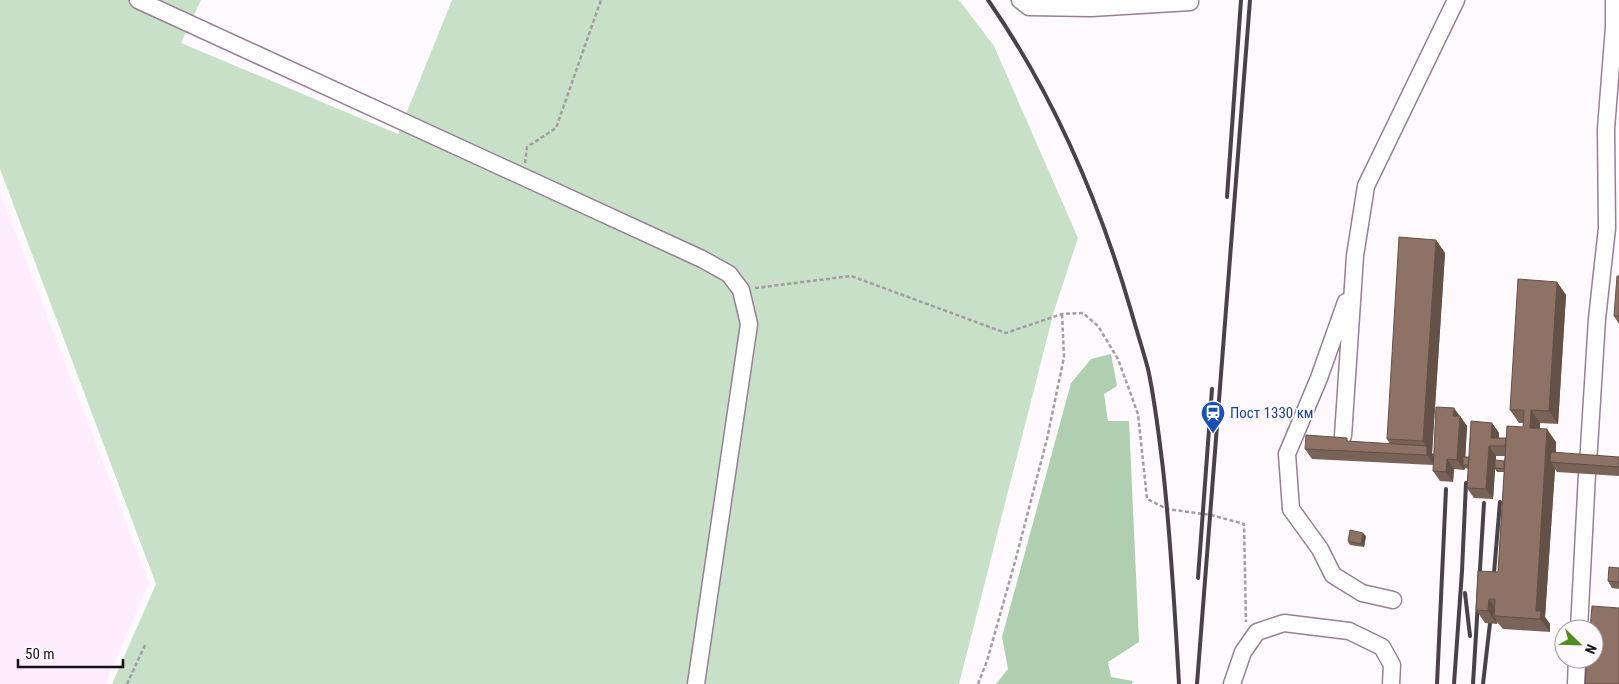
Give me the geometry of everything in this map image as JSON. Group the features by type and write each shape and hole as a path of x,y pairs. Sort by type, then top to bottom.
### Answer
{"street":[{"path":"138,0 702,259 729,274 741,290 749,324 696,684"},
{"path":"1020,0 1029,7 1091,8 1190,2"},
{"path":"1343,436 1355,256 1366,186 1456,0"},
{"path":"1580,619 1597,319 1607,228 1606,129 1614,27 1614,0"},
{"path":"1353,283 1319,378 1286,454 1291,509 1320,549 1333,575 1362,593 1393,600"},
{"path":"1232,684 1243,652 1257,632 1284,623 1349,631 1382,647 1392,665 1391,684"},
{"path":"1576,684 1577,669"}],"path":[{"path":"524,178 527,147 556,128 600,0"},
{"path":"741,290 851,276 1006,332 1062,314 1082,313 1098,326 1118,359 1138,414 1147,499 1167,509 1211,515 1244,524 1246,623 1257,632"},
{"path":"978,684 987,660 1016,558 1047,439 1064,357 1062,314"},
{"path":"127,684 146,645"}],"shaded area":[{"path":"0,193 149,583 105,684 0,684"}],"green space":[{"path":"0,0 201,0 181,43 398,134 452,0 959,0 994,46 1078,238 1054,311 959,684 112,684 156,584 0,169"},
{"path":"1111,354 1117,386 1104,394 1108,421 1129,421 1139,642 1108,662 1111,677 1133,681 1132,684 996,684 1008,669 1002,637 1071,383 1091,359"}],"building":[{"path":"1399,237 1436,240 1423,441 1387,439"},
{"path":"1617,276 1619,276 1619,316 1614,316"},
{"path":"1518,279 1557,282 1549,411 1531,410 1530,428 1547,429 1536,611 1541,611 1540,619 1494,616 1495,599 1489,599 1488,611 1476,610 1478,571 1498,572 1507,426 1523,427 1524,410 1510,410"},
{"path":"1436,407 1454,408 1453,416 1460,416 1457,460 1447,459 1446,472 1433,471"},
{"path":"1471,421 1492,423 1491,438 1506,438 1505,446 1489,446 1486,489 1467,488"},
{"path":"1306,435 1347,438 1347,441 1427,446 1427,455 1305,449"},
{"path":"1551,452 1619,457 1619,467 1550,462"},
{"path":"1463,457 1469,457 1468,465 1463,465"},
{"path":"1495,460 1504,461 1504,469 1495,468"},
{"path":"1350,530 1363,533 1361,544 1348,541"},
{"path":"1609,567 1619,568 1619,582 1608,581"},
{"path":"1592,606 1619,608 1619,684 1585,684 1586,669 1604,669 1604,619 1591,619"}],"railway":[{"path":"988,0 1034,74 1073,151 1105,231 1146,362 1155,406 1166,496 1179,684"},
{"path":"1227,197 1241,0"},
{"path":"1197,684 1250,0"},
{"path":"1198,578 1212,389"},
{"path":"1454,684 1466,483"},
{"path":"1437,684 1446,489"},
{"path":"1493,585 1500,502"},
{"path":"1473,684 1484,503"},
{"path":"1465,593 1470,636"},
{"path":"1483,684 1490,623"}],"place":[{"name":"Пост 1330 км","path":"1213,434"}]}
